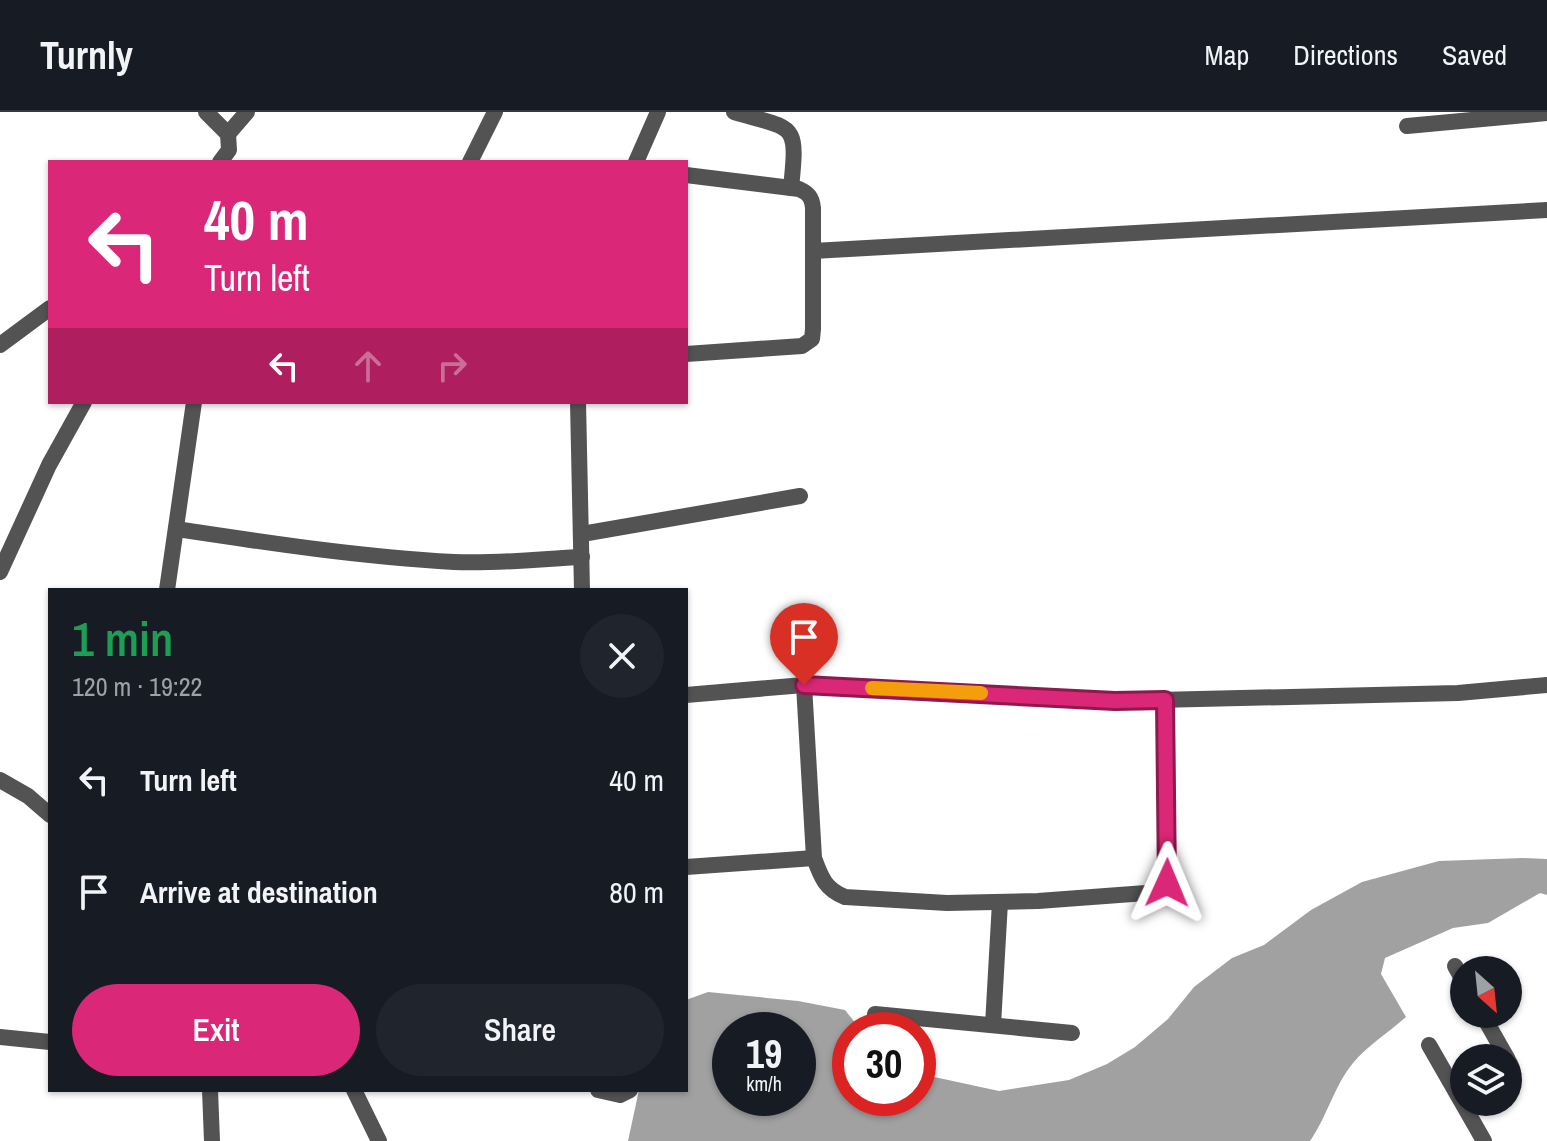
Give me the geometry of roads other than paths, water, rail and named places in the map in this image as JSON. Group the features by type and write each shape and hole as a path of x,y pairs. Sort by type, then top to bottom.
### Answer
{"street":[{"path":"206,112 228,134 229,160"},
{"path":"228,134 247,112"},
{"path":"471,160 495,112"},
{"path":"637,160 658,112"},
{"path":"734,112 783,127 792,133 795,145 791,188"},
{"path":"1407,126 1547,113"},
{"path":"688,175 791,188 807,193 812,200 813,251 813,329 808,344 688,354"},
{"path":"813,251 1547,210"},
{"path":"0,345 48,309"},
{"path":"0,572 6,540 83,404"},
{"path":"167,588 194,404"},
{"path":"578,404 582,588"},
{"path":"582,534 800,496"},
{"path":"176,529 311,549 459,562 582,557"},
{"path":"688,695 804,685 1115,701 1458,693 1510,691 1547,685"},
{"path":"804,685 814,858 821,879 832,892 845,897 947,903 1146,893 1159,890 1167,883 1165,700"},
{"path":"0,780 28,796 48,813"},
{"path":"688,867 814,858"},
{"path":"993,1025 1000,902"},
{"path":"936,1020 1072,1033"},
{"path":"0,1037 48,1042"},
{"path":"1429,1045 1450,1074"},
{"path":"210,1092 212,1141"},
{"path":"355,1092 379,1141"},
{"path":"607,1092 620,1095 626,1092"},
{"path":"1476,1116 1484,1141"}]}
